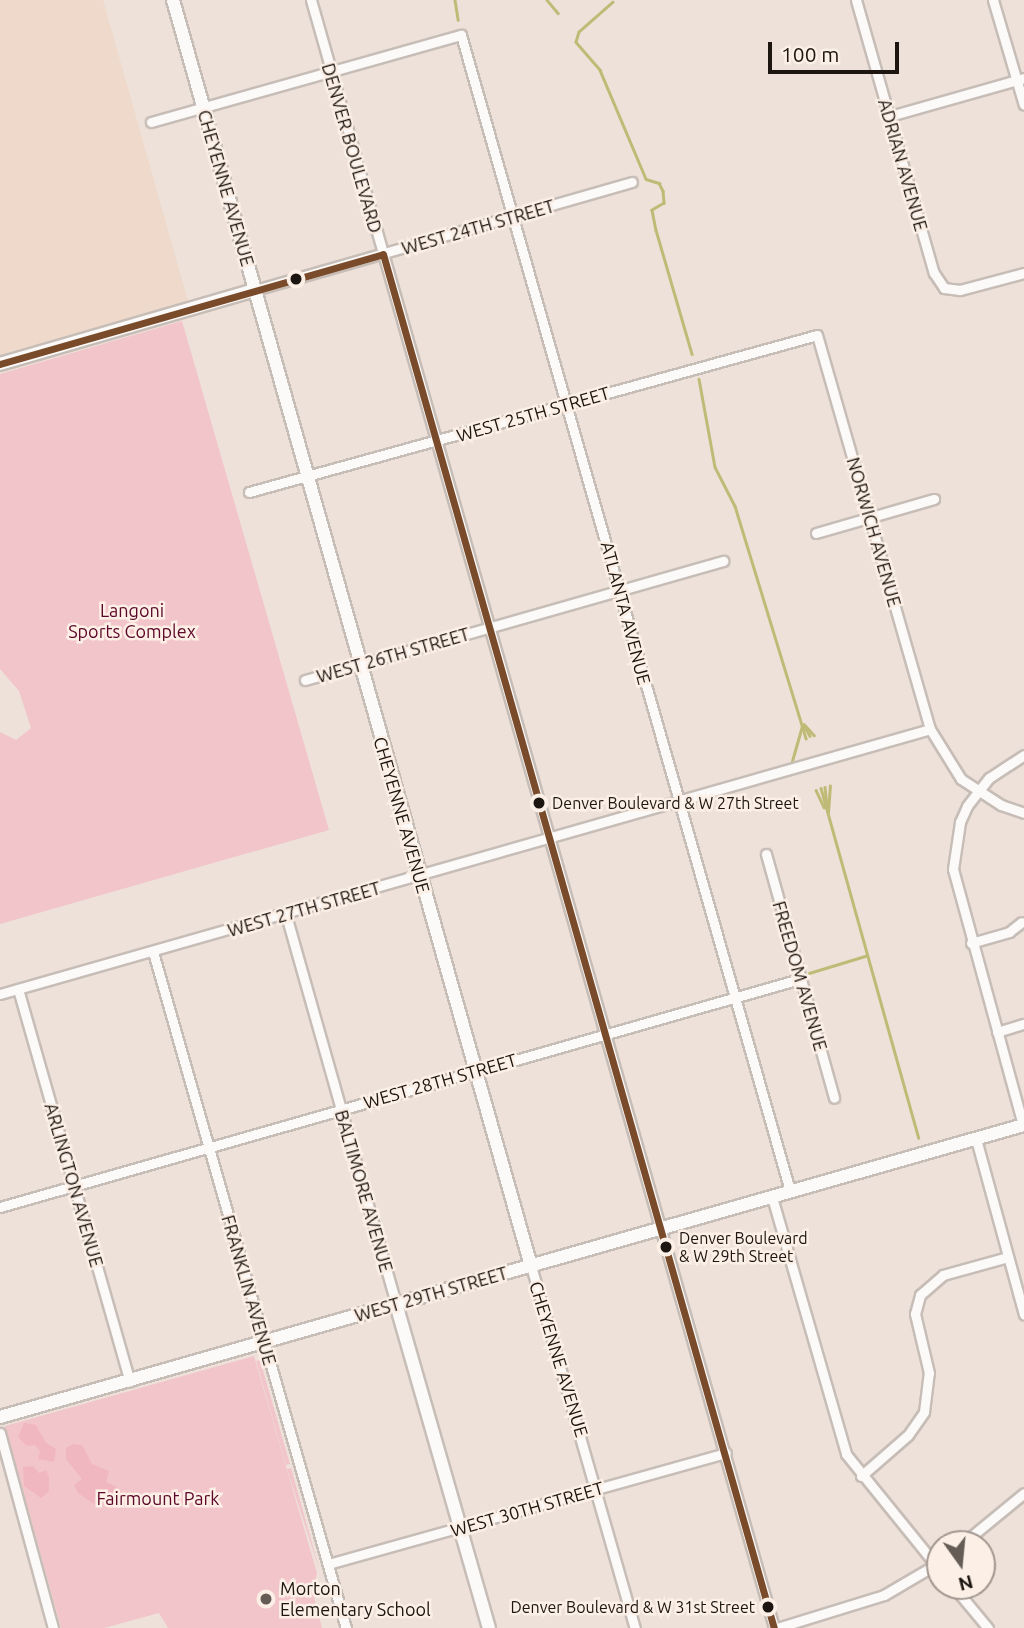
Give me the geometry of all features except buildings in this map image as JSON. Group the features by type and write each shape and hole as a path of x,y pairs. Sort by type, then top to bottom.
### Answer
{"street":[{"name":"CHEYENNE AVENUE","path":"173,0 419,877 635,1628"},
{"name":"DENVER BOULEVARD","path":"311,0 436,442 492,626 549,840 776,1628"},
{"name":"ADRIAN AVENUE","path":"856,0 933,273 944,288 960,290 1024,272"},
{"path":"993,0 1020,79 1024,105"},
{"name":"ATLANTA AVENUE","path":"330,71 461,35 790,1191"},
{"path":"151,122 330,71"},
{"path":"890,116 1020,79"},
{"name":"WEST 24TH STREET","path":"0,364 632,182"},
{"name":"WEST 25TH STREET","path":"249,492 817,335"},
{"name":"NORWICH AVENUE","path":"817,335 930,729 954,770 978,792 1024,813"},
{"path":"816,533 934,499"},
{"name":"WEST 26TH STREET","path":"305,680 723,561"},
{"name":"WEST 27TH STREET","path":"0,994 286,915 930,729"},
{"path":"1023,1125 955,884 954,852 960,822 978,792 999,770 1024,755"},
{"name":"FREEDOM AVENUE","path":"766,854 834,1098"},
{"name":"BALTIMORE AVENUE","path":"286,915 489,1628"},
{"path":"971,943 1009,932 1022,922"},
{"name":"FRANKLIN AVENUE","path":"153,952 346,1628"},
{"name":"WEST 28TH STREET","path":"0,1207 800,979"},
{"name":"ARLINGTON AVENUE","path":"18,989 130,1381"},
{"path":"997,1032 1024,1024"},
{"name":"WEST 29TH STREET","path":"0,1417 1023,1125"},
{"path":"976,1139 1024,1315"},
{"path":"772,1197 838,1433 861,1476 926,1551"},
{"path":"861,1476 908,1435 924,1412 929,1373 915,1314 920,1295 943,1275 1007,1257"},
{"path":"0,1433 53,1628"},
{"name":"WEST 30TH STREET","path":"328,1564 726,1453"},
{"path":"979,1530 1024,1493"},
{"path":"776,1628 884,1594 926,1573"},
{"path":"965,1600 988,1628"}],"shaded area":[{"path":"0,0 103,0 188,301 0,355"},
{"path":"24,1423 36,1425 46,1443 56,1449 54,1462 38,1459 40,1451 35,1445 27,1446 18,1437"},
{"path":"73,1444 82,1445 92,1464 109,1471 106,1482 117,1487 111,1500 105,1503 95,1497 94,1504 78,1493 74,1485 82,1479 66,1459 66,1448"},
{"path":"33,1466 39,1473 46,1470 49,1477 49,1491 41,1498 24,1486 23,1467"}],"green space":[{"name":"Langoni Sports Complex","path":"182,321 329,830 0,924 0,732 16,740 31,728 19,691 0,669 0,374"},
{"name":"Fairmount Park","path":"254,1356 317,1573 313,1593 322,1628 168,1628 159,1613 104,1628 61,1628 5,1426"},
{"path":"260,1360 290,1464 286,1465 256,1361"},
{"path":"291,1468 320,1572 287,1469"}],"waterway":[{"path":"455,0 458,20"},
{"path":"547,0 558,13"},
{"path":"613,2 579,32 576,42 600,70 646,179 659,183 663,191 664,203 652,210 692,354"},
{"path":"699,379 715,467 735,506 806,738"},
{"path":"804,724 814,735"},
{"path":"792,761 802,725"},
{"path":"805,727 810,736"},
{"path":"828,813 830,786"},
{"path":"825,787 827,806"},
{"path":"821,788 919,1138"},
{"path":"816,790 824,807"},
{"path":"809,973 865,956"}],"transit line":[{"path":"0,364 383,254 774,1628"}],"place":[{"name":"Denver Boulevard & W 27th Street","path":"539,803"},
{"name":"Denver Boulevard & W 29th Street","path":"666,1247"},
{"name":"Morton Elementary School","path":"266,1599"},
{"name":"Denver Boulevard & W 31st Street","path":"768,1607"}]}
